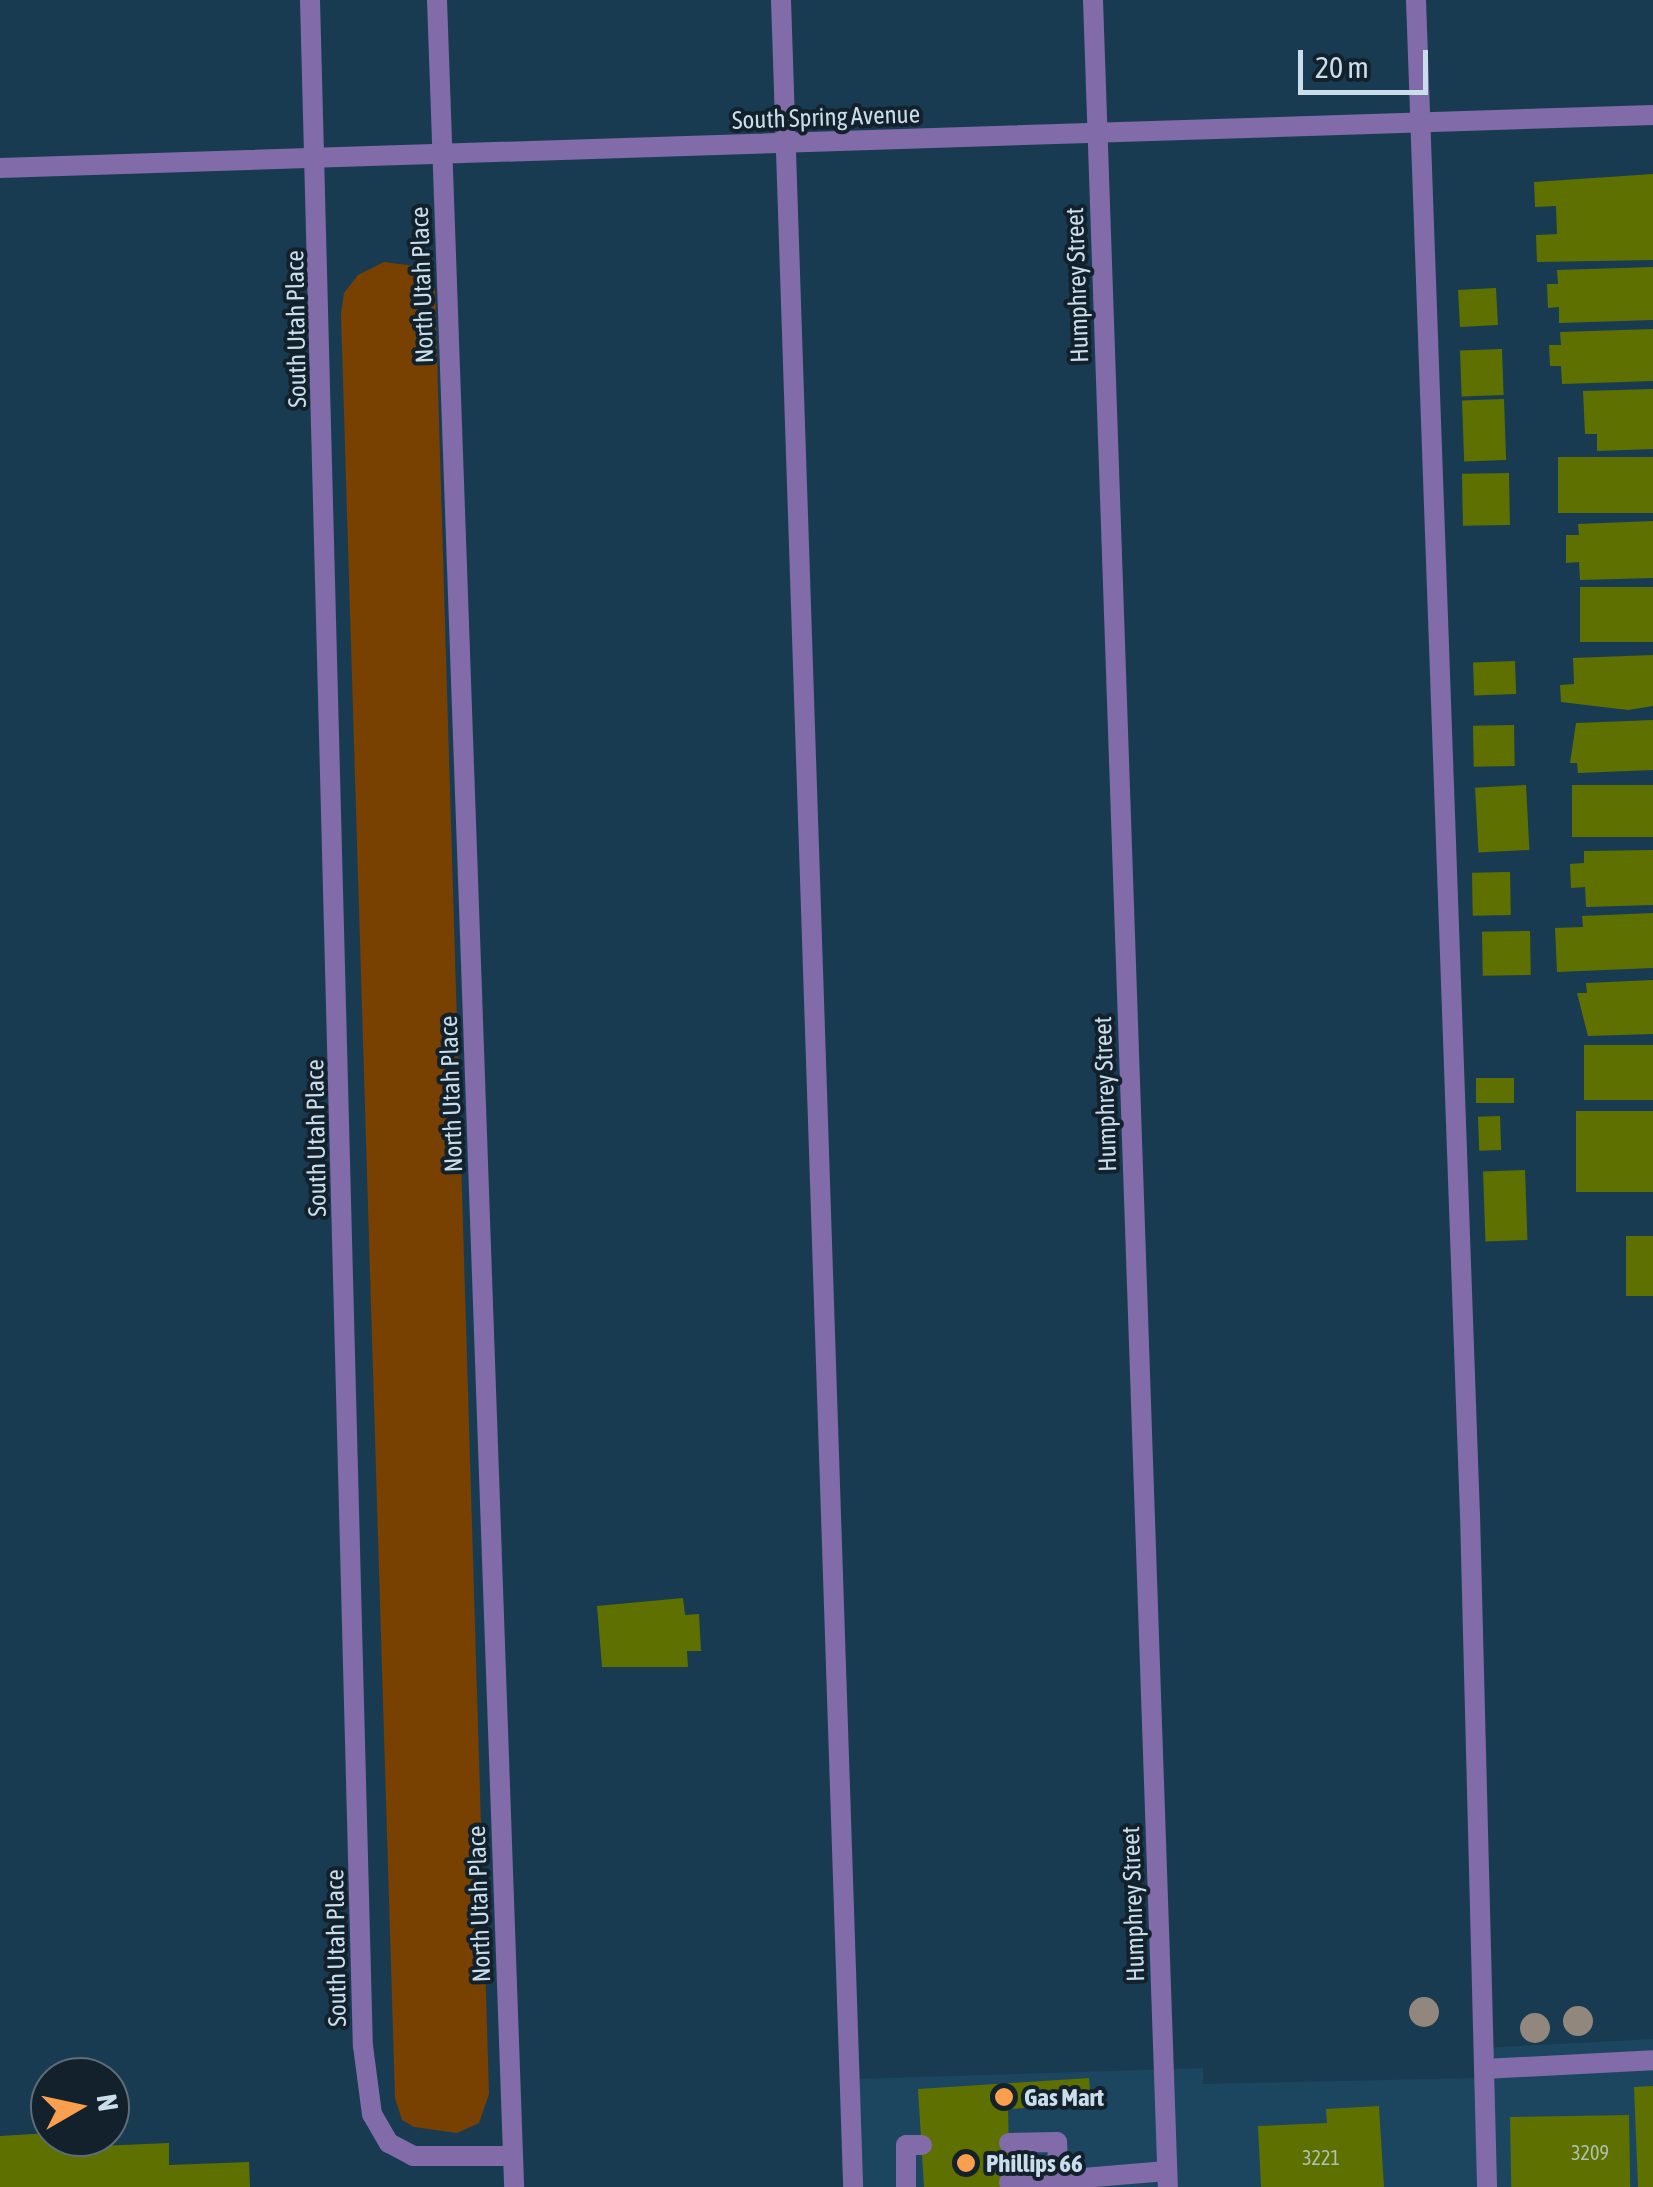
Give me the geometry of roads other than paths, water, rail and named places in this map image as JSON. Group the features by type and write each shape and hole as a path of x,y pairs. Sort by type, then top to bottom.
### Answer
{"street":[{"name":"South Utah Place","path":"310,0 363,2046 372,2114 390,2143 412,2156 514,2156"},
{"name":"North Utah Place","path":"438,0 514,2187"},
{"path":"781,0 852,2187"},
{"name":"Humphrey Street","path":"1093,0 1168,2179"},
{"path":"1416,0 1487,2187"},
{"name":"South Spring Avenue","path":"0,168 1653,115"},
{"path":"1484,2069 1653,2060"},
{"path":"1009,2143 1057,2142 1058,2184"},
{"path":"906,2187 906,2145 922,2145"},
{"path":"1010,2182 1168,2179"}],"place":[{"name":"Gas Mart","path":"1004,2097"},
{"name":"Phillips 66","path":"966,2163"}]}
